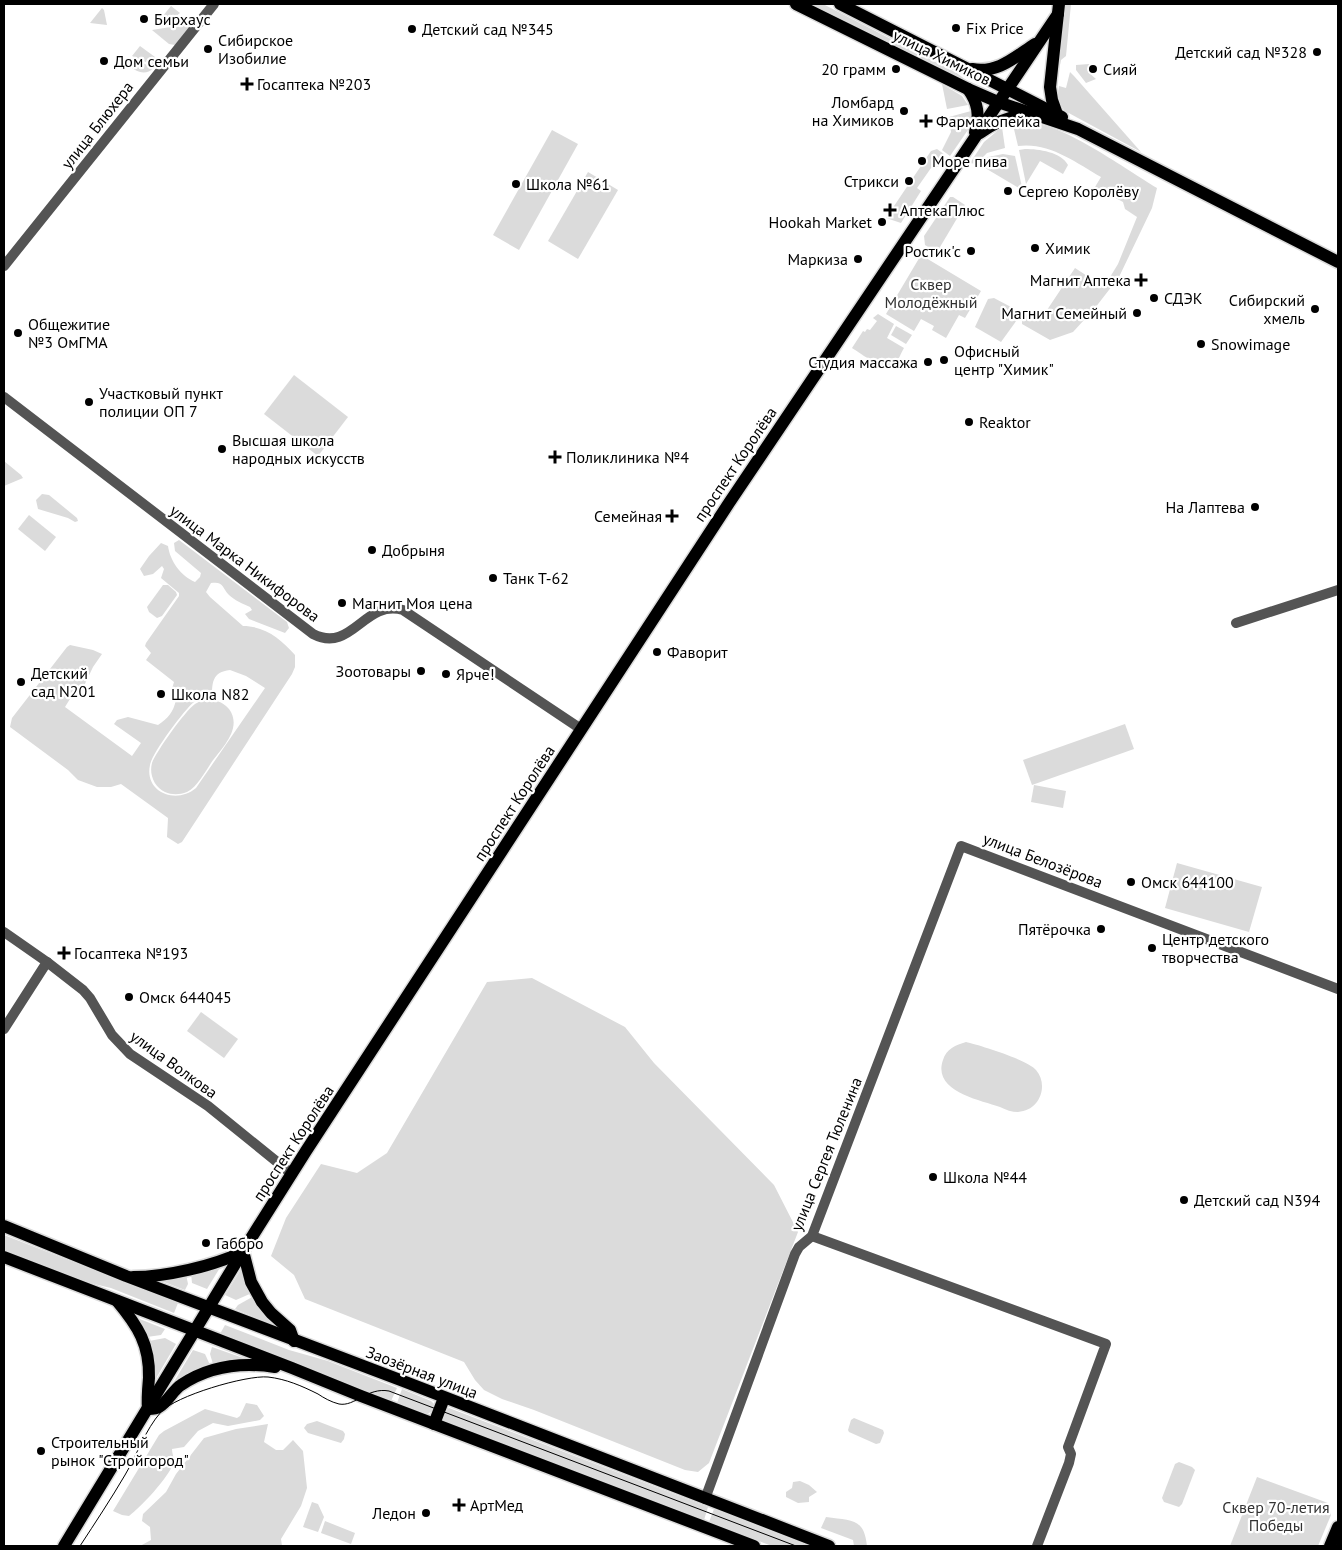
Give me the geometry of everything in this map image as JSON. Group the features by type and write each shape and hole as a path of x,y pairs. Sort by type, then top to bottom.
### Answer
{"main road":[{"name":"улица Химиков","path":"796,4 968,89 998,102 1078,129 1338,262"},
{"name":"улица Химиков","path":"840,4 1057,114 1078,129"},
{"path":"1057,114 1050,87 1059,9"},
{"name":"проспект Королёва","path":"64,1546 243,1251 292,1174 729,503 1041,40 1059,9"},
{"path":"967,68 983,71 1000,67 1041,40"},
{"path":"968,89 976,101 978,109 978,122 973,139"},
{"path":"973,139 991,125 1010,117 1041,116"},
{"name":"Заозёрная улица","path":"4,1226 126,1276 829,1546"},
{"path":"126,1276 153,1276 187,1269 229,1258 243,1251 251,1282 262,1302 271,1314 290,1330 294,1341"},
{"path":"4,1257 754,1546"},
{"path":"116,1300 135,1324 145,1342 148,1366 146,1396 148,1410 159,1407 180,1385 213,1369 238,1364 292,1368"},
{"path":"434,1424 444,1398"},
{"path":"1330,1546 1338,1527"}],"street":[{"name":"улица Блюхера","path":"4,266 214,4"},
{"name":"улица Марка Никифорова","path":"4,397 313,634 323,639 340,636 350,632 372,613 393,608 403,610 581,729"},
{"path":"1236,623 1338,590"},
{"name":"улица Белозёрова","path":"961,846 1338,989"},
{"name":"улица Сергея Тюленина","path":"705,1499 795,1254 799,1247 812,1236 961,846"},
{"name":"улица Волкова","path":"4,932 83,990 90,998 112,1035 130,1054 208,1106 292,1174"},
{"path":"4,1029 47,962"},
{"path":"812,1236 1106,1344 1068,1447 1071,1454 1069,1463 1037,1546"}],"green space":[{"path":"809,4 823,4 957,73 967,81 965,83"},
{"path":"1065,4 1071,4 1066,56 1061,60 1060,65 1059,64"},
{"path":"171,6 180,13 163,26 154,27"},
{"path":"102,8 107,25 90,23"},
{"path":"195,23 175,45 169,44 152,30"},
{"path":"140,46 155,57 155,66 132,56"},
{"path":"131,58 154,68 143,73 137,71 126,64"},
{"path":"1089,64 1092,68 1088,72 1096,79 1086,83 1076,70 1076,65"},
{"path":"1070,72 1141,152 1065,111 1058,96 1058,90 1059,86 1066,88"},
{"path":"942,84 962,96 968,105 947,109"},
{"path":"971,111 972,124 950,156 942,150 951,132 949,117"},
{"path":"1032,123 1061,131 1113,160 1157,188 1152,208 1119,277 1073,332 1050,340 1022,324 1022,317 1026,313 1035,317 1043,316 1075,268 1104,287 1118,264 1137,217 1125,209 1123,202 1095,187 1101,177 1081,165 1051,150 1040,147 1018,146 1013,125"},
{"path":"1002,127 1005,148 987,153 976,164 970,163 984,142"},
{"path":"552,130 578,144 519,250 493,235"},
{"path":"937,149 945,155 944,161 939,166 931,168 917,188 921,191 901,223 886,218 931,151"},
{"path":"1025,149 1055,154 1068,165 1063,174 1040,161 1026,184 1019,150"},
{"path":"1003,154 1015,156 1022,187 1019,188 980,165 988,157"},
{"path":"588,172 618,190 578,259 548,241"},
{"path":"950,197 965,205 937,252 925,245 924,236"},
{"name":"Сквер Молодёжный","path":"921,255 981,291 965,318 959,315 946,338 932,330 934,326 921,319 914,331 886,314"},
{"path":"994,298 1022,313 1001,342 975,327 988,299"},
{"path":"878,314 894,324 887,338 904,348 893,366 889,367 872,361 852,348 863,331 870,330 877,321 873,318"},
{"path":"896,326 912,335 906,344 891,335"},
{"path":"294,375 348,417 318,456 264,414"},
{"path":"4,461 21,475 23,478 4,486"},
{"path":"42,494 49,495 77,518 78,521 75,522 38,509 36,500"},
{"path":"29,515 56,537 45,551 18,529"},
{"path":"179,540 287,622 289,628 285,633 249,619 245,614 252,610 250,607 231,597 218,583 211,583 206,592 243,626 258,628 272,634 295,655 295,667 292,674 182,842 178,844 167,837 168,818 121,784 111,787 97,787 78,780 68,770 10,727 12,718 70,645 102,654 93,667 83,688 73,694 65,707 132,756 141,743 114,724 117,720 128,717 158,725 172,712 176,700 171,692 174,682 146,660 151,653 145,646 179,596 179,593 161,578 164,569 162,566 153,574 144,576 140,569 161,543 168,546 171,557 181,572 195,582 201,573 175,551 174,543","holes":["230,670 246,676 265,688 196,788 180,795 163,793 157,789 149,774 150,765 156,751 176,722 194,702 200,699 212,698 214,679 220,673"]},
{"path":"163,585 168,585 177,595 162,616 157,618 149,612 147,607"},
{"path":"205,699 218,701 229,709 234,723 229,737 191,790 178,794 165,792 153,780 152,763 165,741 190,708"},
{"path":"1125,724 1134,749 1032,785 1023,760"},
{"path":"1034,785 1066,791 1063,808 1031,802"},
{"path":"1177,863 1262,887 1249,932 1165,908"},
{"path":"532,978 625,1027 654,1063 774,1185 798,1232 709,1463 698,1472 685,1470 502,1399 484,1390 475,1380 464,1362 305,1299 294,1275 271,1256 286,1218 321,1164 357,1173 387,1153 487,982"},
{"path":"201,1012 238,1039 224,1058 187,1031"},
{"path":"966,1042 1024,1062 1036,1070 1042,1083 1042,1090 1037,1102 1026,1111 1014,1112 970,1097 951,1087 944,1079 941,1071 944,1056 955,1046"},
{"path":"4,1235 178,1303 174,1313 111,1288 90,1283 4,1250"},
{"path":"221,1266 207,1289 192,1283 191,1273"},
{"path":"243,1266 252,1293 236,1300 225,1295"},
{"path":"186,1274 188,1284 185,1290 156,1279"},
{"path":"254,1296 278,1327 235,1309 238,1305"},
{"path":"137,1318 165,1329 161,1335 147,1337"},
{"path":"225,1325 289,1350 328,1361 397,1388 391,1401 220,1334"},
{"path":"165,1338 176,1344 151,1387 149,1341"},
{"path":"212,1347 246,1359 213,1364 210,1354"},
{"path":"193,1350 205,1354 210,1365 172,1385"},
{"path":"402,1389 431,1401 434,1404 432,1411 426,1415 397,1403"},
{"path":"246,1403 257,1405 264,1416 260,1420 228,1426 213,1423 198,1431 184,1447 172,1449 174,1462 170,1470 154,1492 140,1506 129,1516 113,1511 159,1435 205,1409 237,1418 240,1416"},
{"path":"449,1408 708,1507 704,1520 444,1422 442,1419"},
{"path":"854,1418 883,1430 884,1433 880,1443 876,1444 849,1432 851,1420"},
{"path":"317,1421 343,1431 345,1434 341,1443 308,1433 304,1428 307,1424"},
{"path":"268,1424 264,1442 276,1450 283,1450 293,1440 303,1451 307,1488 301,1506 281,1539 282,1546 140,1546 151,1540 150,1527 142,1521 143,1514 166,1492 176,1474 204,1438 236,1429"},
{"path":"1179,1462 1195,1470 1182,1504 1179,1507 1164,1502 1162,1498 1175,1464"},
{"name":"Сквер 70-летия Победы","path":"1257,1477 1328,1503 1331,1515 1318,1546 1230,1546"},
{"path":"800,1481 809,1485 817,1492 809,1497 809,1502 798,1503 786,1497 786,1492 792,1488 793,1482"},
{"path":"312,1502 318,1504 324,1517 318,1532 303,1527"},
{"path":"714,1509 810,1546 772,1546 709,1522"},
{"path":"826,1517 855,1522 863,1530 867,1546 854,1546 853,1540 821,1528"},
{"path":"325,1521 355,1533 351,1544 321,1533"}],"tram line":[{"path":"80,1546 120,1484 155,1419 161,1412 195,1393 228,1383 258,1377 281,1379 294,1383 339,1404 350,1403 374,1392 389,1391 796,1546"}],"place":[{"name":"Бирхаус","path":"144,19"},
{"name":"Fix Price","path":"956,28"},
{"name":"Детский сад №345","path":"412,29"},
{"name":"Сибирское Изобилие","path":"208,49"},
{"name":"Детский сад №328","path":"1317,52"},
{"name":"Дом семьи","path":"104,61"},
{"name":"20 грамм","path":"896,69"},
{"name":"Сияй","path":"1093,69"},
{"name":"Госаптека №203","path":"247,84"},
{"name":"Ломбард на Химиков","path":"904,111"},
{"name":"Фармакопейка","path":"926,121"},
{"name":"Море пива","path":"922,161"},
{"name":"Стрикси","path":"909,181"},
{"name":"Школа №61","path":"516,184"},
{"name":"Сергею Королёву","path":"1008,191"},
{"name":"АптекаПлюс","path":"890,210"},
{"name":"Hookah Market","path":"882,222"},
{"name":"Химик","path":"1035,248"},
{"name":"Ростик'с","path":"971,251"},
{"name":"Маркиза","path":"858,259"},
{"name":"Магнит Аптека","path":"1141,280"},
{"name":"СДЭК","path":"1154,298"},
{"name":"Сибирский хмель","path":"1315,309"},
{"name":"Магнит Семейный","path":"1137,313"},
{"name":"Общежитие №3 ОмГМА","path":"18,333"},
{"name":"Snowimage","path":"1201,344"},
{"name":"Офисный центр \"Химик\"","path":"944,360"},
{"name":"Студия массажа","path":"928,362"},
{"name":"Участковый пункт полиции ОП 7","path":"89,402"},
{"name":"Reaktor","path":"969,422"},
{"name":"Высшая школа народных искусств","path":"222,449"},
{"name":"Поликлиника №4","path":"555,457"},
{"name":"На Лаптева","path":"1255,507"},
{"name":"Семейная","path":"672,516"},
{"name":"Добрыня","path":"372,550"},
{"name":"Танк Т-62","path":"493,578"},
{"name":"Магнит Моя цена","path":"342,603"},
{"name":"Фаворит","path":"657,652"},
{"name":"Зоотовары","path":"421,671"},
{"name":"Ярче!","path":"446,674"},
{"name":"Детский сад N201","path":"21,682"},
{"name":"Школа N82","path":"161,694"},
{"name":"Омск 644100","path":"1131,882"},
{"name":"Пятёрочка","path":"1101,929"},
{"name":"Центр детского творчества","path":"1152,948"},
{"name":"Госаптека №193","path":"64,953"},
{"name":"Омск 644045","path":"129,997"},
{"name":"Школа №44","path":"933,1177"},
{"name":"Детский сад N394","path":"1184,1200"},
{"name":"Габбро","path":"206,1243"},
{"name":"Строительный рынок \"Стройгород\"","path":"41,1451"},
{"name":"АртМед","path":"459,1505"},
{"name":"Ледон","path":"426,1513"}]}
